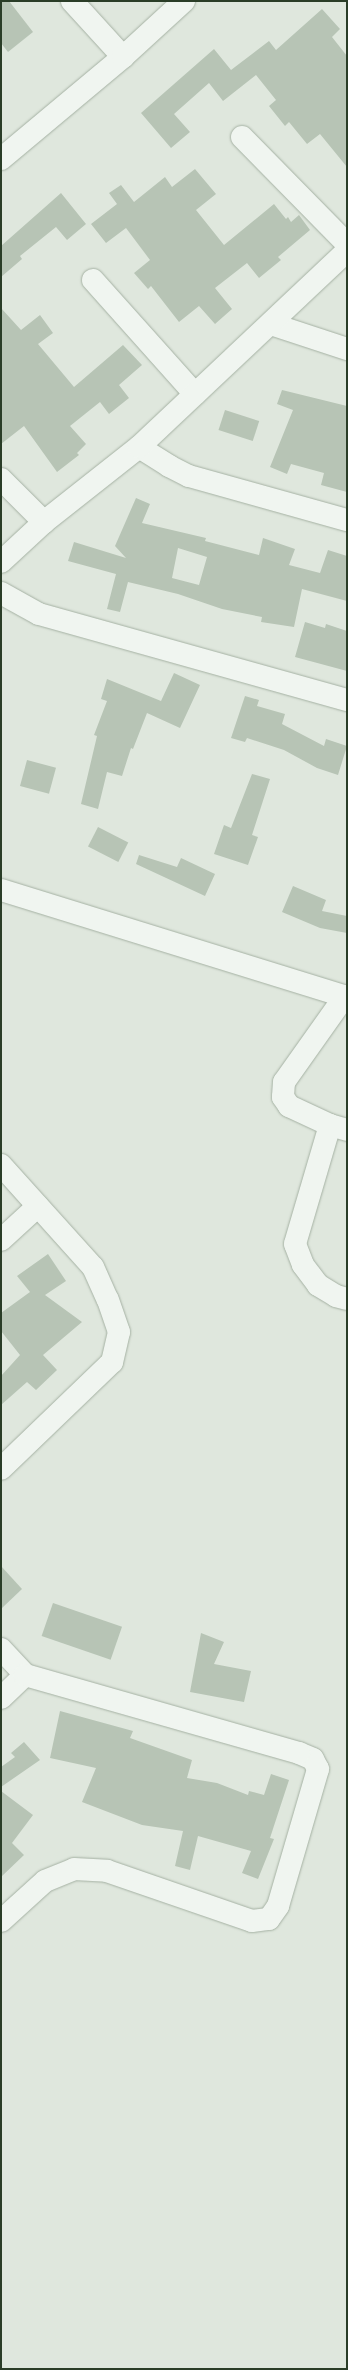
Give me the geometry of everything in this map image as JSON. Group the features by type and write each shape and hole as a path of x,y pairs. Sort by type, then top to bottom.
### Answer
{"street":[{"path":"72,1 124,57"},
{"path":"1,158 124,57 184,1"},
{"path":"242,137 347,244"},
{"path":"1,562 44,522 139,447 347,251"},
{"path":"93,280 195,394"},
{"path":"271,324 347,349"},
{"path":"139,447 168,466 190,476 347,520"},
{"path":"1,479 44,522"},
{"path":"1,594 39,614 347,700"},
{"path":"1,890 346,997 284,1082 283,1097 289,1106 338,1128 295,1244 303,1266 318,1285 336,1296 347,1299"},
{"path":"1,1165 92,1267 108,1300 118,1332 112,1362 1,1469"},
{"path":"1,1240 38,1206"},
{"path":"1,1649 25,1674 299,1753 312,1759 318,1769 278,1906 269,1919 252,1921 106,1871 74,1868 45,1881 1,1921"},
{"path":"1,1698 25,1674"}],"building":[{"path":"1,1 9,1 33,32 8,52 1,43"},
{"path":"322,9 340,29 332,37 347,56 347,167 320,134 307,144 289,122 285,126 269,106 276,100 256,75 223,101 209,83 174,114 190,132 171,148 141,113 214,49 231,70 269,41 276,50"},
{"path":"195,169 216,194 196,210 224,245 274,204 286,219 288,217 291,222 299,215 310,230 278,257 281,260 259,278 247,263 215,288 232,309 215,324 199,306 179,322 151,286 148,289 134,273 150,260 126,228 106,243 91,224 117,204 109,193 121,185 134,202 165,177 172,187"},
{"path":"61,193 86,224 67,240 56,227 20,256 22,259 1,277 1,246"},
{"path":"1,308 21,330 40,315 53,333 38,344 74,387 123,345 142,365 119,385 129,398 109,414 100,402 70,426 86,444 77,453 79,455 57,472 24,426 1,444"},
{"path":"282,390 347,406 347,492 321,485 324,473 291,464 287,474 270,467 293,410 277,404"},
{"path":"225,410 259,421 253,441 219,430"},
{"path":"136,498 150,504 142,523 206,538 205,541 259,555 263,538 295,549 289,565 320,573 328,550 347,556 347,601 302,589 294,627 261,622 262,617 222,609 178,594 128,582 120,612 107,609 116,574 68,561 74,542 126,558 115,546","holes":["178,548 207,557 199,585 172,578"]},
{"path":"305,622 325,628 326,624 347,631 347,671 295,657"},
{"path":"174,673 200,685 180,728 147,713 133,749 131,748 122,776 107,772 98,809 81,804 97,736 94,735 107,701 101,699 107,679 161,701"},
{"path":"245,696 259,700 257,706 285,714 282,724 324,746 326,739 347,746 338,775 317,768 284,750 247,738 245,742 231,738"},
{"path":"27,760 56,768 49,794 20,786"},
{"path":"252,774 270,779 252,835 258,837 248,865 214,854 224,825 231,828"},
{"path":"98,827 128,842 118,862 88,847"},
{"path":"139,855 177,867 181,858 215,874 205,896 136,864"},
{"path":"293,886 326,900 322,911 347,916 347,933 320,928 282,912"},
{"path":"48,1254 66,1281 45,1295 82,1322 43,1355 57,1370 36,1390 27,1382 1,1405 1,1376 20,1355 1,1331 1,1313 30,1292 17,1276"},
{"path":"1,1566 22,1589 1,1609"},
{"path":"53,1603 122,1627 111,1660 42,1636"},
{"path":"201,1633 224,1642 214,1664 251,1671 244,1702 190,1692"},
{"path":"60,1711 133,1731 130,1738 192,1760 187,1778 217,1783 248,1795 249,1791 264,1795 271,1774 289,1780 270,1838 274,1839 258,1879 242,1873 251,1851 198,1836 190,1870 175,1866 183,1831 142,1825 82,1802 96,1768 50,1758"},
{"path":"24,1742 40,1760 1,1787 1,1767 15,1757 11,1753"},
{"path":"1,1791 33,1815 12,1843 24,1855 1,1877"}]}
